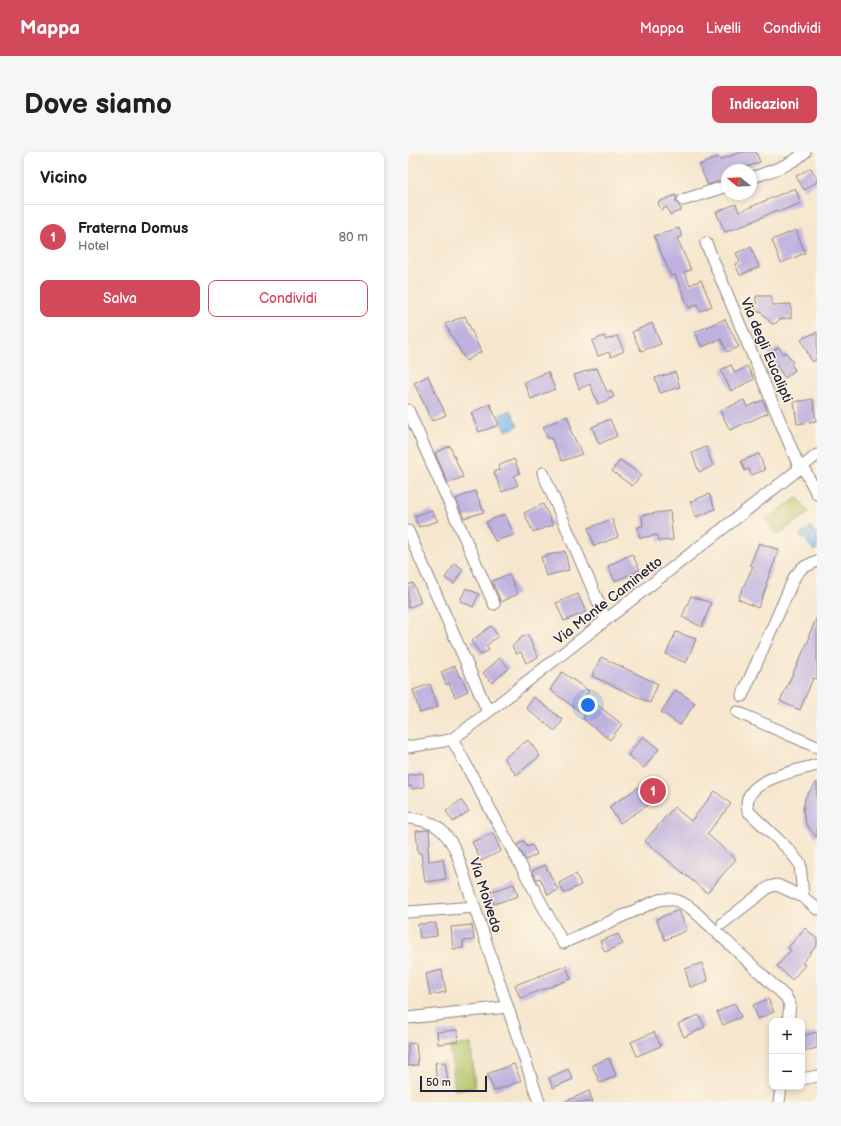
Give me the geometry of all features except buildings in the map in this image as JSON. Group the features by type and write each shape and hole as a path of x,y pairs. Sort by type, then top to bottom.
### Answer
{"street":[{"path":"757,176 781,167 797,158 804,152"},
{"path":"683,200 721,188"},
{"name":"Via degli Eucalipti","path":"706,243 801,468 813,477 817,494"},
{"path":"408,410 494,604"},
{"name":"Via Monte Caminetto","path":"408,746 436,743 452,739 817,455"},
{"path":"543,473 606,620"},
{"path":"408,531 488,712"},
{"path":"742,696 796,576 802,568 817,561"},
{"path":"737,712 817,747"},
{"path":"452,739 563,943 656,901 665,898 675,899 692,909 786,997 790,1005 788,1018"},
{"path":"803,897 800,864 789,850 748,811 746,804 752,791 766,780 817,765"},
{"name":"Via Molvedo","path":"408,818 426,821 437,826 446,834 456,851 539,1102"},
{"path":"723,923 769,886 776,885 803,897 817,909"},
{"path":"408,912 474,907"},
{"path":"408,1018 507,1007"},
{"path":"805,1078 817,1076"},
{"path":"779,1102 781,1090"}],"green space":[{"path":"798,497 809,513 777,535 766,519"},
{"path":"471,1044 475,1088 455,1090 450,1046"}],"water":[{"path":"511,410 518,426 506,431 500,415"},
{"path":"811,527 817,536 817,549 814,551 804,537 802,538 800,535"}],"place":[{"name":"Fraterna Domus","path":"653,791"}]}
